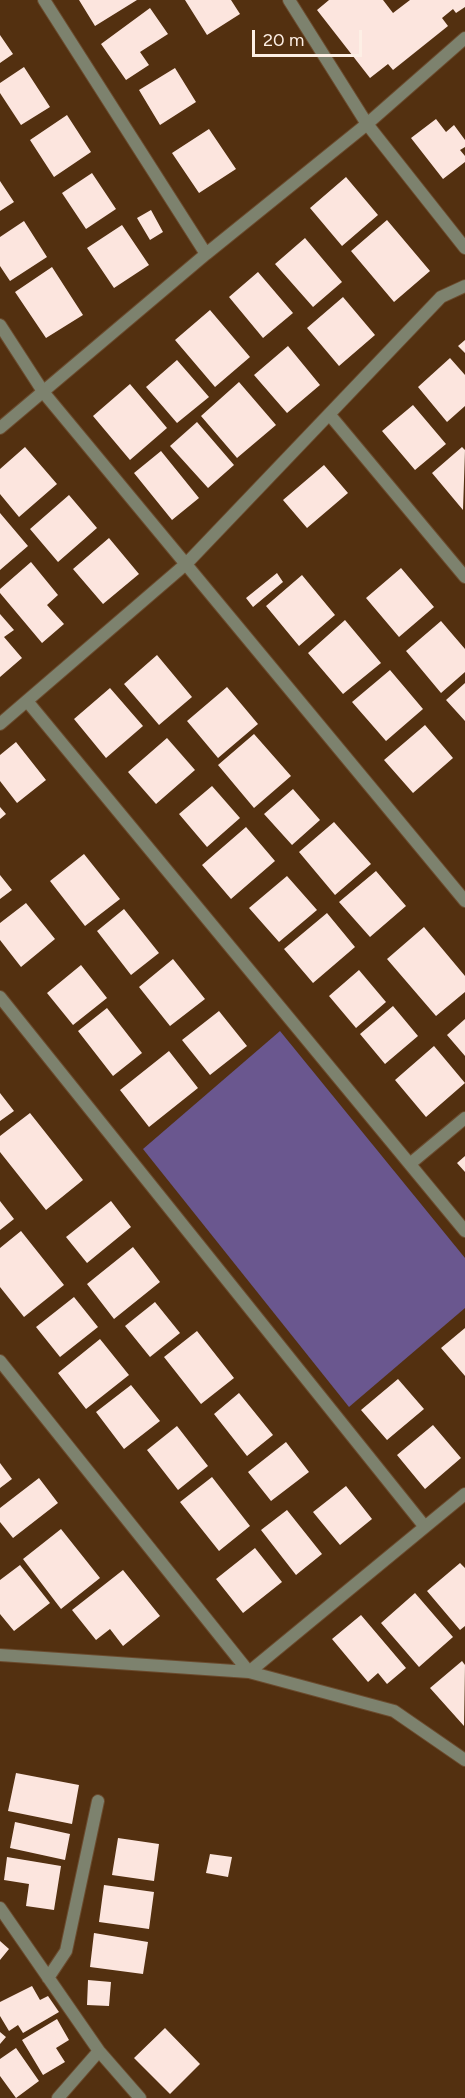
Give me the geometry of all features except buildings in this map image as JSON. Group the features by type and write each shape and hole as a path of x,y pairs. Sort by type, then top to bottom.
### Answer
{"street":[{"path":"44,0 206,254"},
{"path":"289,0 367,124 465,248"},
{"path":"0,428 206,254 367,124 465,38"},
{"path":"0,724 187,563 441,297 465,285"},
{"path":"0,325 44,393 465,901"},
{"path":"329,414 465,577"},
{"path":"27,701 411,1163 465,1232"},
{"path":"0,998 425,1527"},
{"path":"411,1163 465,1118"},
{"path":"0,1361 249,1672"},
{"path":"249,1672 465,1494"},
{"path":"0,1655 249,1672 394,1711 465,1760"},
{"path":"48,1978 66,1951 98,1801"},
{"path":"0,1908 99,2050 140,2098"},
{"path":"58,2098 99,2050"}],"shaded area":[{"path":"280,1031 465,1258 465,1308 349,1407 143,1149"}]}
